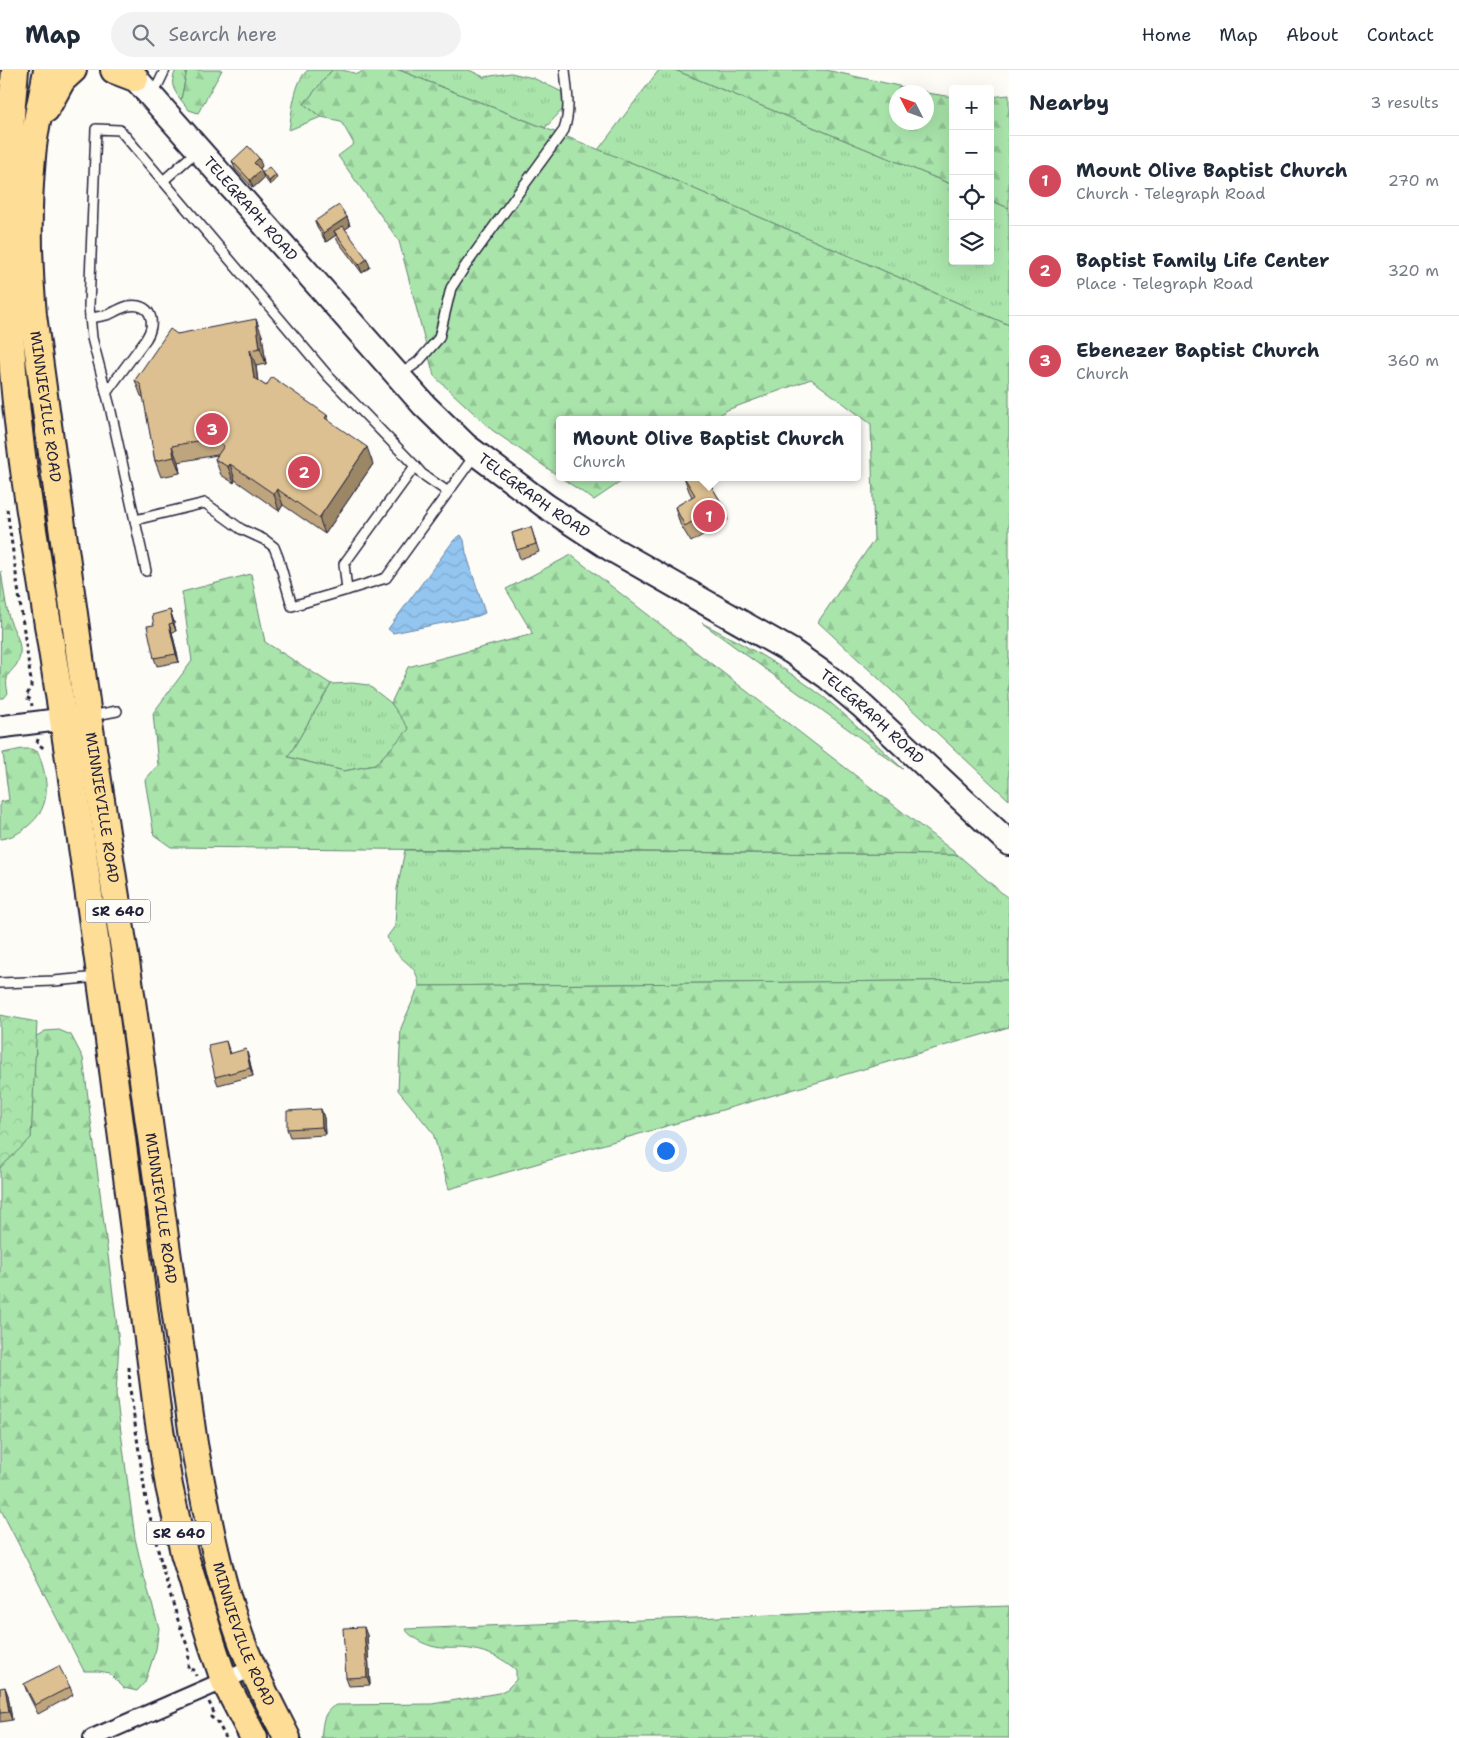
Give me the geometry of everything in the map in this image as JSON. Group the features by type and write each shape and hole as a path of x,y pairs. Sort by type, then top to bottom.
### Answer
{"main road":[{"name":"MINNIEVILLE ROAD","path":"15,70 4,141 0,197 4,308 19,444 101,977 158,1417 169,1486 184,1553 224,1680 254,1738"},
{"name":"MINNIEVILLE ROAD","path":"47,70 32,155 28,207 30,279 33,315 88,716 131,994 194,1444 205,1503 226,1594 240,1635 253,1668 287,1738"},
{"path":"36,130 58,85 73,70"},
{"name":"TELEGRAPH ROAD","path":"132,79 198,150 447,429 476,454 546,506 610,548 791,651 828,677 868,711 1009,843"}],"street":[{"path":"0,727 88,716"},
{"path":"92,1738 253,1668"}],"lane":[{"path":"132,79 165,70"},
{"path":"398,376 418,362 439,338 451,288 564,130 568,118 565,70"},
{"path":"146,571 92,338 90,318 96,130 120,130 329,377 422,474 448,492"},
{"path":"163,181 198,150"},
{"path":"90,318 102,316 130,306 137,306 150,313 152,319 150,332 146,340 106,393"},
{"path":"135,520 205,503 241,529 265,540 274,547 292,606 386,578 476,454"},
{"path":"347,590 344,564 414,466"},
{"path":"88,716 117,711"},
{"path":"0,983 101,977"}],"path":[{"path":"7,508 31,681 31,687 26,697 31,700"},
{"path":"188,1669 194,1670"},
{"path":"214,1713 211,1718 218,1723 226,1738"}],"green space":[{"path":"176,70 187,70 181,100 173,85"},
{"path":"187,70 222,70 198,113 189,110 181,100"},
{"path":"308,70 332,70 304,104 321,117 289,130 297,89 303,75"},
{"path":"332,70 342,70 358,74 364,70 399,70 655,172 1009,325 1009,800 818,622 874,540 871,424 811,379 727,410 719,416 556,416 556,474 492,430 434,376 399,241 338,156 354,144 341,121 321,117 304,104"},
{"path":"399,70 469,70 484,77 511,73 533,78 562,92 564,108 545,128"},
{"path":"659,70 675,70 949,183 949,265 994,265 994,202 1009,208 1009,325 655,172 598,150"},
{"path":"675,70 826,70 894,85 889,85 889,130 934,130 934,94 949,96 949,183"},
{"path":"1009,95 1009,208 994,202 994,97"},
{"path":"566,481 622,481 594,500"},
{"path":"571,555 958,855 171,847 154,835 145,780 158,765 153,713 192,661 182,592 251,574 265,642 331,684 288,757 344,771 375,765 409,729 391,703 408,667 533,634 506,589"},
{"path":"1,571 8,614 18,638 20,649 18,661 8,675 8,693 4,698 0,698"},
{"path":"702,623 766,658 812,688 846,716 903,769"},
{"path":"352,683 368,685 391,703 410,728 375,765 344,771 288,757 331,684"},
{"path":"31,749 38,752 46,782 45,801 42,810 28,826 15,835 0,839 0,802 9,800 3,753"},
{"path":"405,850 958,855 1009,899 1009,980 419,986 413,969 399,956 387,937 395,926 397,889"},
{"path":"1009,980 1009,1027 449,1189 433,1133 398,1090 401,1028 419,986"},
{"path":"0,1015 37,1022 31,1138 0,1168"},
{"path":"59,1030 71,1035 83,1058 119,1342 116,1394 135,1538 159,1628 156,1649 145,1682 137,1691 124,1688 109,1673 84,1671 0,1508 0,1168 31,1137 35,1037 45,1031"},
{"path":"1009,1606 1009,1738 321,1738 326,1715 336,1705 432,1704 499,1693 507,1689 516,1680 516,1670 495,1656 467,1648 432,1646 417,1640 405,1629"}],"water":[{"path":"461,535 485,613 393,633 388,629 454,540"}],"building":[{"path":"248,146 259,158 254,163 261,170 250,180 232,161"},
{"path":"269,167 276,175 269,181 262,173"},
{"path":"339,205 347,217 323,233 315,221"},
{"path":"343,226 367,259 359,265 334,231"},
{"path":"256,319 260,348 250,350 254,378 266,386 272,377 327,415 325,418 367,447 319,518 277,489 274,494 230,464 228,467 215,459 224,446 212,438 172,446 174,457 155,461 141,385 135,380 170,329 177,334"},
{"path":"686,481 708,481 722,504 685,526 675,507 695,495"},
{"path":"531,527 536,544 517,550 512,533"},
{"path":"170,610 173,623 169,624 176,654 154,658 147,626 154,625 152,615"},
{"path":"226,1041 229,1054 246,1049 250,1068 215,1077 208,1045"},
{"path":"321,1109 322,1127 287,1129 287,1111"},
{"path":"364,1627 367,1677 346,1678 343,1628"},
{"path":"59,1666 70,1687 35,1705 24,1684"},
{"path":"5,1687 9,1712 0,1713 0,1688"}],"place":[{"name":"Ebenezer Baptist Church","path":"212,429"},
{"name":"Baptist Family Life Center","path":"304,472"},
{"name":"Mount Olive Baptist Church","path":"709,516"}]}
